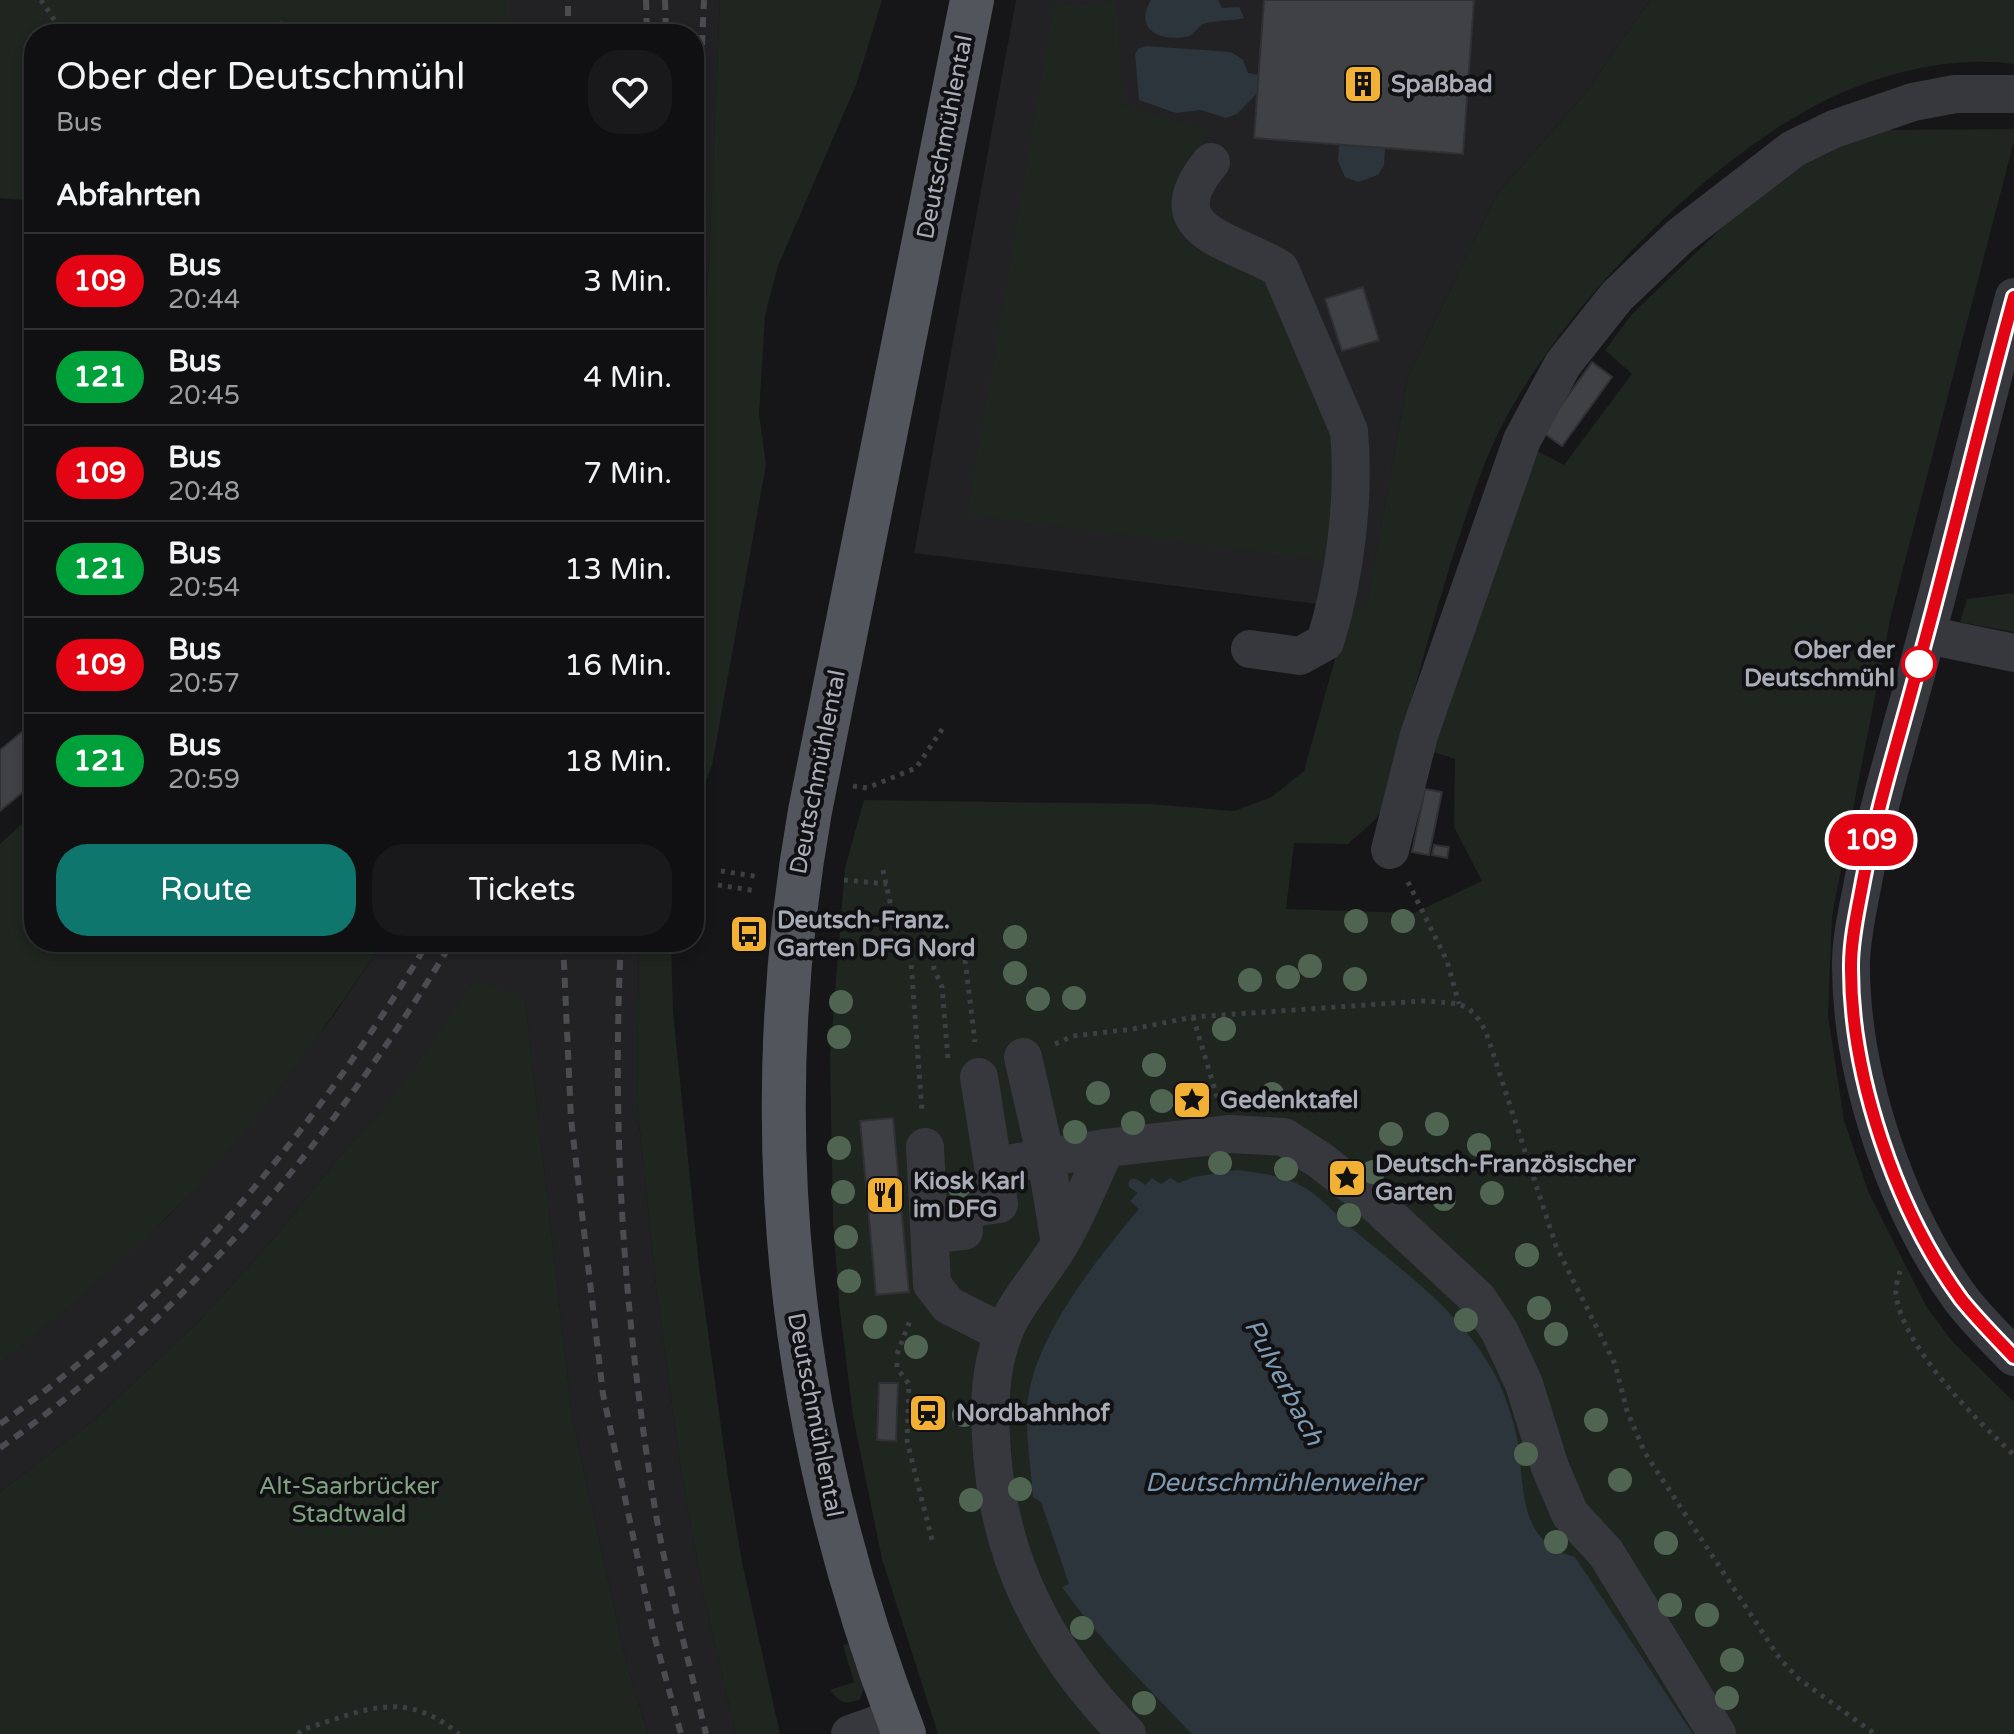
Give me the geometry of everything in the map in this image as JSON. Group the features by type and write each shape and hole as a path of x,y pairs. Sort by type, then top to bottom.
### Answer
{"main road":[{"name":"Deutschmühlental","path":"901,1726 854,1587 829,1498 805,1381 790,1273 784,1126 789,964 795,896 815,781 972,0"}],"street":[{"path":"1390,850 1419,735 1522,440 1563,364 1617,296 1680,236 1793,149 1834,129 1913,102 1955,94 2014,94"},
{"path":"1211,162 1194,182 1191,203 1195,222 1210,236 1260,256 1280,269 1349,431 1351,457 1343,559 1337,607 1325,642 1300,656 1250,649"},
{"path":"2014,297 1927,635 1876,812 1855,924 1851,964 1856,1040 1877,1129 1913,1216 1961,1298 2014,1357"},
{"path":"1927,635 2014,653"},
{"path":"1023,1057 1046,1158 1060,1244"},
{"path":"930,1235 964,1231 961,1210 999,1204 994,1166 964,1071"},
{"path":"994,1166 1106,1148 1230,1134 1284,1137 1376,1204 1478,1299 1512,1358 1570,1514 1606,1553 1717,1734"},
{"path":"925,1147 932,1284 948,1305 1003,1333"},
{"path":"1106,1148 1060,1244 1003,1333 991,1380 990,1420 992,1474 1008,1548 1021,1583 1063,1658 1089,1693 1127,1734"},
{"path":"850,1734 901,1726"}],"path":[{"path":"41,0 57,24"},
{"path":"815,781 867,788 916,768 945,725"},
{"path":"883,870 898,938 911,962 925,1147"},
{"path":"718,885 761,891 760,877 721,871"},
{"path":"844,880 887,884"},
{"path":"1424,910 1447,961 1459,1004"},
{"path":"930,916 934,969 942,987 964,1071"},
{"path":"964,1071 965,960"},
{"path":"1023,1057 1073,1036 1133,1029 1193,1017 1410,1002 1459,1004 1475,1011 1486,1032 1556,1246 1615,1364 1627,1411 1645,1453 1780,1659 1799,1679 1875,1734"},
{"path":"1193,1017 1206,1065"},
{"path":"1911,1340 1986,1430 2014,1455"},
{"path":"897,1363 897,1368 909,1384 907,1441 932,1540"},
{"path":"298,1734 304,1729 374,1707 407,1705 443,1720 459,1734"}],"shaded area":[{"path":"510,0 720,0 704,318 704,24 510,24"},
{"path":"1016,0 1650,0 1584,95 1497,194 1408,377 1366,610 914,553"},
{"path":"376,952 639,952 637,1103 657,1294 681,1471 704,1598 736,1734 648,1734 627,1665 572,1416 525,1000 475,981 392,1100 339,1157 282,1229 200,1320 94,1420 0,1492 0,1364 170,1215 246,1128 334,1015"}],"green space":[{"path":"0,0 510,0 510,24 24,24 24,200 0,198"},
{"path":"720,0 882,0 856,85 778,266 765,315 759,414 766,465 712,765 704,787 704,318"},
{"name":"Deutsch-Französischer Garten","path":"1650,0 2014,0 2014,64 1966,62 1917,68 1826,100 1776,129 1725,166 1673,210 1578,311 1538,365 1506,419 1482,471 1443,589 1379,814 1348,844 1294,843 1286,909 1414,913 1482,881 1454,827 1455,759 1428,750 1537,451 1564,465 1632,374 1605,350 1633,313 1726,224 1801,166 1876,130 2014,129 2014,141 1891,615 1832,916 1828,1016 1844,1120 1868,1191 1926,1306 1951,1340 2014,1402 2014,1734 938,1734 882,1559 853,1416 839,1303 833,1220 830,1055 845,868 864,800 1150,804 1234,811 1272,797 1304,771 1349,608 1366,609 1408,377 1497,194 1584,95"},
{"path":"1117,1 1123,105 1212,131 1190,159 1183,180 1263,275 1334,437 1337,459 1327,561 967,515 1054,4 1081,6"},
{"path":"2014,593 2014,632 1960,622 1967,599"},
{"path":"24,822 24,952 376,952 283,1084 199,1184 129,1254 0,1364 0,844"},
{"path":"639,952 671,952 673,1012 699,1267 728,1477 742,1562 780,1734 736,1734 704,1598 681,1471 657,1294 637,1103"},
{"name":"Alt-Saarbrücker Stadtwald","path":"475,980 525,999 572,1416 627,1665 648,1734 0,1734 0,1492 94,1420 200,1320 392,1099"},
{"path":"851,1643 864,1689 860,1699 847,1702 840,1700 830,1690 854,1682 843,1645"}],"water":[{"path":"1151,0 1218,0 1222,8 1239,7 1244,18 1206,23 1186,37 1166,37 1147,26 1146,10"},
{"path":"1146,46 1231,52 1243,60 1248,73 1259,75 1258,92 1237,114 1226,118 1201,110 1176,113 1139,100 1135,54"},
{"path":"1339,145 1385,148 1384,165 1378,175 1358,182 1345,177 1338,161"},
{"name":"Deutschmühlenweiher","path":"1237,1170 1278,1177 1308,1190 1429,1293 1465,1330 1494,1373 1506,1400 1518,1440 1525,1500 1535,1529 1544,1541 1575,1557 1693,1734 1192,1734 1092,1626 1062,1587 1069,1584 1041,1502 1033,1497 1027,1411 1039,1358 1085,1277 1139,1209 1130,1201 1152,1178 1161,1184 1170,1178 1179,1183 1194,1177"}],"building":[{"name":"Spaßbad","path":"1264,0 1474,0 1463,154 1254,138"},
{"path":"1363,287 1379,340 1342,351 1325,299"},
{"path":"1592,362 1612,377 1562,446 1542,432"},
{"path":"24,730 24,791 0,811 0,750"},
{"path":"1425,789 1442,792 1429,855 1412,852"},
{"path":"1434,845 1449,847 1447,858 1432,855"},
{"path":"893,1118 909,1292 876,1295 860,1121"},
{"path":"879,1383 898,1383 896,1441 877,1440"}],"waterway":[{"name":"Pulverbach","path":"1134,1184 1151,1195"}],"railway":[{"path":"568,0 568,24"},
{"path":"646,0 647,24"},
{"path":"665,0 666,24"},
{"path":"703,24 704,0"},
{"path":"0,1424 64,1376 125,1323 239,1206 340,1077 422,952"},
{"path":"0,1448 133,1341 252,1219 358,1085 446,952"},
{"path":"563,952 571,1119 603,1394 654,1635 681,1734"},
{"path":"621,952 618,1014 620,1158 636,1373 661,1543 706,1734"}],"bus line":[{"name":"109","path":"2014,297 1948,558 1876,812 1855,924 1851,964 1856,1040 1865,1085 1877,1129 1913,1216 1961,1298 2014,1357"}],"place":[{"name":"Spaßbad","path":"1363,84"},
{"name":"Ober der Deutschmühl","path":"1919,664"},
{"name":"Deutsch-Franz. Garten DFG Nord","path":"749,934"},
{"name":"Gedenktafel","path":"1192,1100"},
{"name":"Deutsch-Französischer Garten","path":"1347,1178"},
{"name":"Kiosk Karl im DFG","path":"885,1195"},
{"name":"Nordbahnhof","path":"928,1413"}]}
